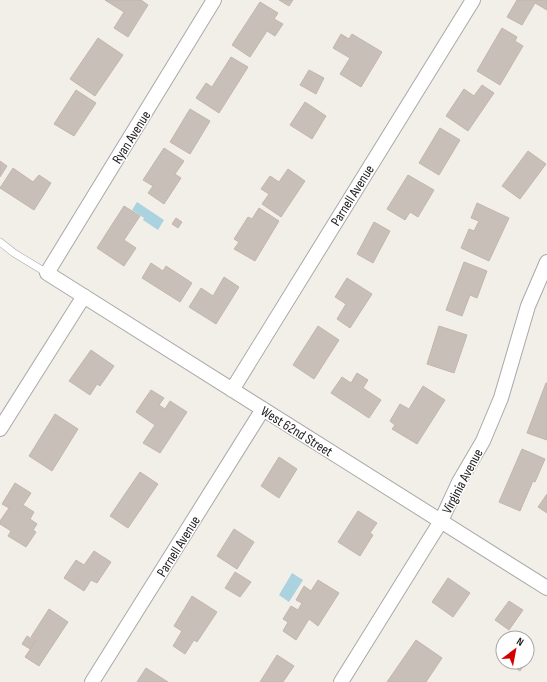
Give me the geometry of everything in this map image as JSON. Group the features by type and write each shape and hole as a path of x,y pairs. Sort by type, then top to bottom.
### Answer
{"street":[{"name":"Ryan Avenue","path":"47,273 214,0"},
{"name":"Parnell Avenue","path":"232,390 473,0"},
{"name":"Virginia Avenue","path":"341,682 441,521 459,482 483,441 502,398 528,306 547,262"},
{"name":"West 62nd Street","path":"47,273 547,588"},
{"path":"0,428 84,296"},
{"name":"Parnell Avenue","path":"92,682 263,409"}],"lane":[{"path":"0,242 14,253 47,273"}],"water":[{"path":"137,202 164,220 158,230 143,220 144,218 132,210"},
{"path":"292,573 303,580 289,602 279,595"}],"building":[{"path":"105,0 141,0 148,5 128,37 114,28 124,12"},
{"path":"279,0 293,0 289,6"},
{"path":"517,0 547,0 547,10 535,3 522,25 507,17"},
{"path":"260,2 278,13 274,19 283,24 275,36 267,31 250,57 232,45"},
{"path":"502,28 517,37 515,41 523,46 500,85 477,71"},
{"path":"341,34 349,39 352,34 382,52 361,87 340,74 350,58 333,48"},
{"path":"98,38 123,55 95,96 70,79"},
{"path":"231,57 248,67 219,113 196,98 206,83 212,87"},
{"path":"309,70 324,78 316,94 300,85"},
{"path":"482,85 494,93 468,131 446,116 464,89 474,96"},
{"path":"76,90 96,103 74,136 54,124"},
{"path":"305,102 326,116 312,139 290,125"},
{"path":"190,109 210,121 190,154 170,142"},
{"path":"440,128 460,140 439,175 419,163"},
{"path":"164,148 184,161 175,174 181,178 164,204 148,193 153,186 143,180"},
{"path":"528,151 546,164 520,199 502,186"},
{"path":"0,161 7,166 0,177"},
{"path":"13,168 33,182 39,175 51,183 34,210 0,188"},
{"path":"288,169 305,181 281,217 262,204 269,194 261,189 270,176 279,182"},
{"path":"408,175 434,190 418,217 410,212 405,220 387,209"},
{"path":"477,203 509,218 489,261 461,248 469,229 474,231 479,221 471,218"},
{"path":"124,206 140,216 124,240 136,248 124,266 97,248"},
{"path":"259,208 279,221 255,261 234,249 239,242 234,239 248,217 252,219"},
{"path":"176,218 182,222 178,228 172,224"},
{"path":"374,222 390,231 373,263 357,254"},
{"path":"464,262 487,271 477,298 470,295 462,316 446,310"},
{"path":"151,263 163,271 166,266 192,283 180,302 142,278"},
{"path":"224,277 239,287 216,324 189,307 201,288 213,296"},
{"path":"347,278 372,294 350,328 337,319 346,304 335,297"},
{"path":"318,326 339,340 314,379 293,365"},
{"path":"439,326 467,335 454,373 427,364"},
{"path":"91,350 114,366 100,386 97,384 90,395 69,381"},
{"path":"357,373 368,380 363,388 381,400 369,418 331,393 342,377 351,383"},
{"path":"547,383 547,440 527,433"},
{"path":"423,386 445,400 417,444 392,429 395,425 390,421 400,404 409,409"},
{"path":"151,390 164,398 159,405 165,409 170,401 187,412 160,453 143,443 155,425 136,412"},
{"path":"55,414 78,429 52,471 29,456"},
{"path":"522,449 545,459 535,482 533,481 520,511 499,502"},
{"path":"279,457 297,469 279,498 261,486"},
{"path":"140,472 158,484 128,528 110,516"},
{"path":"15,483 31,493 23,505 34,512 30,519 37,524 33,530 36,532 26,547 8,536 11,531 0,524 0,521 9,508 2,504"},
{"path":"547,494 547,513 538,507"},
{"path":"358,511 377,523 370,533 373,535 360,556 338,542"},
{"path":"234,529 254,542 237,569 217,556"},
{"path":"94,551 111,562 97,583 91,580 84,591 64,578 76,560 84,565"},
{"path":"235,572 251,582 240,597 225,588"},
{"path":"448,578 470,593 453,617 432,602"},
{"path":"318,580 339,593 318,626 309,619 296,640 283,631 288,622 283,619 291,606 298,610 302,603 296,600 304,586 311,591"},
{"path":"192,596 217,612 197,642 194,640 185,654 173,646 182,631 174,626"},
{"path":"509,601 523,610 509,630 495,620"},
{"path":"49,609 68,622 39,666 25,657 36,641 31,637"},
{"path":"27,636 35,641 30,649 22,644"},
{"path":"416,640 442,658 426,682 387,682"},
{"path":"277,655 294,666 283,682 260,682"},
{"path":"146,668 168,682 137,682"}]}
